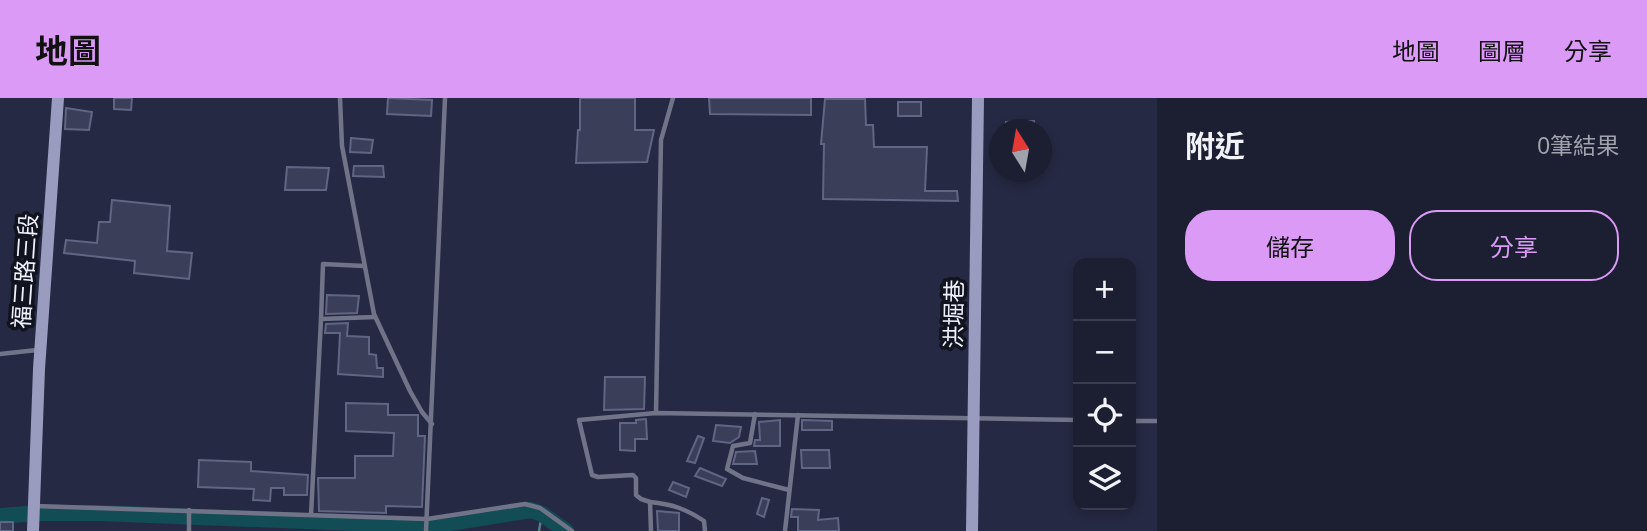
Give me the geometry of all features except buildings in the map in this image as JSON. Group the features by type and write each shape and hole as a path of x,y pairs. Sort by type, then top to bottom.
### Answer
{"street":[{"name":"福三路三段","path":"33,531 40,350 58,98"},
{"name":"洪堀巷","path":"972,531 978,98"}],"lane":[{"path":"340,98 342,146 375,317 410,391 432,424"},
{"path":"426,531 445,98"},
{"path":"656,413 661,139 673,98"},
{"path":"311,514 323,264 364,266"},
{"path":"321,319 375,317"},
{"path":"0,354 40,350"},
{"path":"705,531 704,521 691,512 674,505 641,499 636,495 636,478 633,475 592,475 579,420 656,413 1073,420"},
{"path":"755,414 750,443 733,446 727,469 743,478 789,490"},
{"path":"785,531 798,415"},
{"path":"1136,421 1157,421"},
{"path":"650,502 651,531"},
{"path":"35,506 427,519 525,505 540,508 572,531"},
{"path":"189,531 190,510"}],"waterway":[{"path":"0,516 98,513 432,526 531,510 542,514 566,531"},
{"path":"539,531 542,514"}]}
